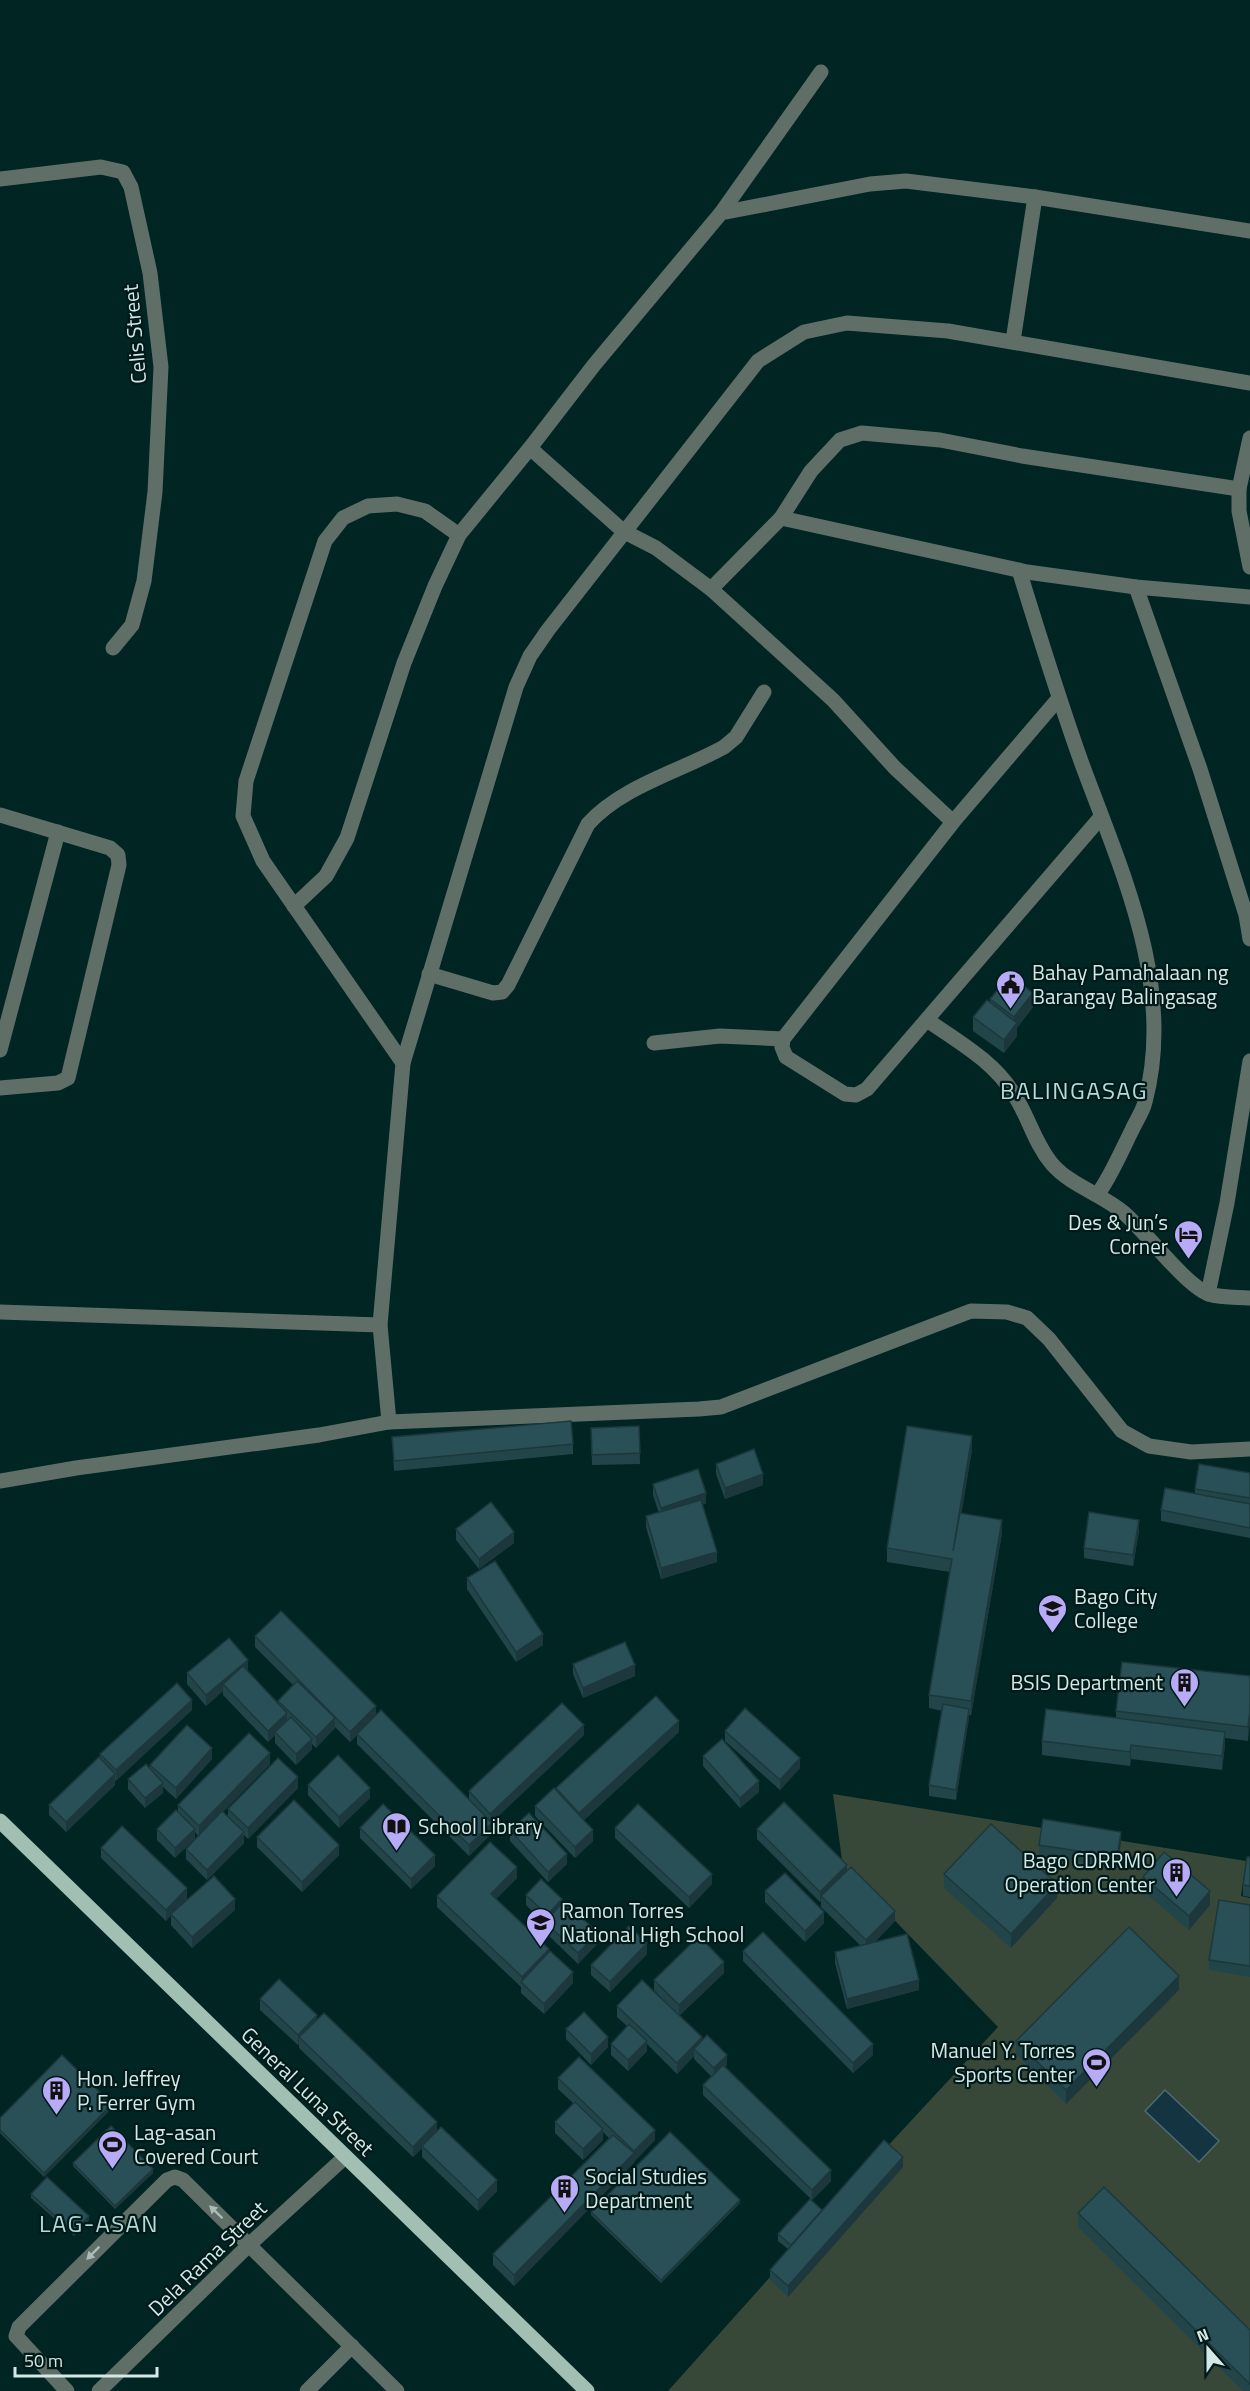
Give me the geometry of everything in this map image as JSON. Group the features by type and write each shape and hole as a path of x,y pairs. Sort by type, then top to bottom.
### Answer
{"main road":[{"name":"General Luna Street","path":"0,1821 588,2391"}],"street":[{"path":"294,906 326,876 347,838 404,663 435,586 459,535 594,365 721,213 822,72"},
{"name":"Celis Street","path":"0,179 101,167 123,172 130,187 150,273 161,367 155,492 144,581 132,625 113,648"},
{"path":"721,213 886,181 906,181 1035,197 1250,231"},
{"path":"1013,341 1035,197"},
{"path":"389,1422 380,1325 403,1064 516,687 530,656 623,531 758,362 804,333 847,323 948,331 1250,383"},
{"path":"711,589 781,518 811,471 840,440 862,433 940,440 1034,458 1239,489"},
{"path":"1250,438 1239,489 1240,520 1250,567"},
{"path":"530,448 623,531 656,548 711,589 833,700 895,768 953,822"},
{"path":"403,1064 263,861 243,816 246,781 325,541 343,518 368,506 397,504 425,510 459,535"},
{"path":"781,518 1019,570 1136,587 1250,597"},
{"path":"1019,570 1059,698 1132,901 1144,944 1153,1003 1154,1055 1145,1103 1107,1181 1098,1194"},
{"path":"1136,587 1200,770 1246,915 1250,939"},
{"path":"429,974 493,993 502,992 508,985 588,824 600,810 724,747 736,738 764,692"},
{"path":"1059,698 953,822 783,1039 782,1047 786,1057 845,1094 856,1095 867,1089 1101,817"},
{"path":"0,815 110,848 118,855 119,866 68,1078 58,1083 0,1088"},
{"path":"0,1050 58,832"},
{"path":"927,1020 996,1069 1015,1095 1039,1146 1053,1165 1070,1179 1098,1194 1123,1212 1183,1275 1208,1294 1250,1298"},
{"path":"654,1043 720,1036 783,1039"},
{"path":"1208,1294 1227,1203 1250,1061"},
{"path":"0,1481 76,1468 319,1435 389,1422 722,1407 971,1311 1007,1312 1027,1318 1048,1339 1122,1431 1149,1446 1191,1452 1250,1449"},
{"path":"0,1312 380,1325"},
{"name":"Dela Rama Street","path":"99,2391 250,2244 345,2157"},
{"path":"67,2391 16,2336 19,2326 167,2180 176,2177 183,2180 250,2244 397,2391"},
{"path":"307,2391 352,2346"}],"green space":[{"name":"Manuel Y. Torres Sports Center","path":"833,1794 1246,1861 1241,1896 1250,1898 1250,2391 668,2391 884,2150 998,2027 843,1867"}],"water":[{"path":"1165,2090 1219,2141 1199,2162 1145,2111"}],"building":[{"path":"1009,975 1033,993 1014,1017 990,999"},
{"path":"987,1000 1017,1023 1004,1040 973,1017"},
{"path":"571,1421 573,1444 394,1461 392,1437"},
{"path":"639,1426 640,1453 592,1455 591,1428"},
{"path":"907,1426 972,1436 953,1551 960,1513 1002,1520 971,1701 929,1695 952,1559 887,1548"},
{"path":"754,1449 763,1474 725,1488 716,1464"},
{"path":"1199,1464 1250,1473 1250,1498 1195,1489"},
{"path":"698,1469 706,1493 661,1508 653,1484"},
{"path":"1165,1488 1250,1504 1250,1528 1161,1510"},
{"path":"701,1500 717,1552 661,1568 646,1516"},
{"path":"491,1502 514,1532 479,1559 456,1529"},
{"path":"1089,1512 1139,1520 1133,1555 1084,1548"},
{"path":"495,1561 543,1634 516,1652 467,1578"},
{"path":"281,1611 376,1706 350,1732 255,1636"},
{"path":"229,1638 248,1660 206,1695 187,1673"},
{"path":"625,1642 635,1665 583,1688 573,1664"},
{"name":"BSIS Department","path":"1122,1662 1250,1676 1248,1727 1116,1711"},
{"path":"243,1666 287,1713 268,1731 223,1684"},
{"path":"297,1681 335,1718 316,1737 278,1701"},
{"path":"177,1683 192,1700 116,1770 100,1754"},
{"path":"656,1696 679,1721 579,1813 556,1788"},
{"path":"562,1703 584,1725 490,1814 469,1791"},
{"path":"943,1704 969,1709 956,1790 929,1785"},
{"path":"745,1708 800,1758 780,1780 725,1731"},
{"path":"1046,1709 1225,1732 1222,1756 1131,1745 1130,1752 1042,1741"},
{"path":"381,1710 492,1823 469,1845 357,1734"},
{"path":"291,1717 312,1739 296,1754 275,1732"},
{"path":"187,1725 212,1748 176,1788 150,1765"},
{"path":"249,1733 270,1753 199,1826 178,1805"},
{"path":"722,1739 759,1781 740,1798 703,1756"},
{"path":"338,1755 370,1788 339,1817 308,1785"},
{"path":"99,1757 115,1774 66,1822 49,1805"},
{"path":"278,1758 298,1777 248,1828 228,1809"},
{"path":"146,1764 163,1783 145,1798 128,1779"},
{"path":"554,1788 593,1830 575,1847 535,1806"},
{"path":"294,1800 339,1845 302,1882 257,1837"},
{"path":"784,1802 847,1865 820,1892 757,1829"},
{"name":"School Library","path":"383,1804 435,1855 411,1879 360,1828"},
{"path":"638,1804 712,1874 689,1897 615,1828"},
{"path":"176,1810 195,1829 175,1848 157,1829"},
{"path":"222,1811 244,1832 207,1870 186,1849"},
{"path":"529,1813 567,1854 548,1872 510,1830"},
{"path":"1043,1819 1121,1832 1117,1857 1039,1845"},
{"path":"991,1824 1057,1884 1011,1934 944,1874"},
{"path":"122,1826 187,1888 166,1910 101,1848"},
{"path":"490,1842 517,1867 491,1894 549,1949 522,1977 437,1896"},
{"path":"1164,1852 1210,1891 1189,1916 1143,1877"},
{"path":"1247,1857 1250,1857 1250,1886 1243,1885"},
{"path":"851,1867 895,1911 866,1940 821,1896"},
{"path":"785,1873 824,1912 805,1931 765,1891"},
{"path":"214,1876 235,1899 192,1937 171,1914"},
{"path":"541,1879 562,1899 547,1915 526,1895"},
{"path":"1219,1900 1250,1905 1250,1966 1209,1960"},
{"path":"564,1901 598,1933 578,1953 545,1922"},
{"path":"629,1926 647,1943 610,1982 591,1965"},
{"path":"1129,1927 1179,1976 1066,2090 1016,2041"},
{"path":"763,1932 873,2044 853,2063 743,1951"},
{"path":"907,1934 919,1980 847,1999 835,1952"},
{"path":"699,1936 724,1962 679,2005 654,1980"},
{"path":"550,1951 573,1972 544,2004 521,1982"},
{"path":"279,1979 317,2015 298,2035 260,1999"},
{"path":"642,1980 702,2037 677,2063 617,2006"},
{"path":"584,2012 608,2037 591,2054 566,2029"},
{"path":"324,2013 437,2122 413,2147 299,2037"},
{"path":"629,2024 647,2041 628,2060 611,2044"},
{"path":"707,2035 727,2055 714,2068 694,2049"},
{"name":"Hon. Jeffrey P. Ferrer Gym","path":"62,2055 112,2104 44,2173 0,2130 0,2118"},
{"path":"579,2057 655,2130 634,2151 558,2078"},
{"path":"723,2065 831,2170 812,2190 703,2085"},
{"path":"575,2102 603,2129 583,2149 555,2122"},
{"name":"Lag-asan Covered Court","path":"111,2126 153,2169 115,2206 73,2163"},
{"path":"441,2127 497,2180 478,2200 422,2146"},
{"path":"670,2132 740,2200 661,2280 591,2212"},
{"name":"Social Studies Department","path":"613,2135 634,2153 514,2275 493,2254"},
{"path":"884,2140 903,2157 788,2286 770,2270"},
{"path":"47,2177 89,2216 74,2233 31,2194"},
{"path":"1104,2187 1250,2330 1250,2384 1078,2213"},
{"path":"810,2199 822,2210 791,2245 778,2234"}],"place":[{"name":"Bahay Pamahalaan ng Barangay Balingasag","path":"1011,1010"},
{"name":"Des & Jun’s Corner","path":"1189,1260"},
{"name":"Bago City College","path":"1053,1634"},
{"name":"BSIS Department","path":"1184,1708"},
{"name":"School Library","path":"397,1852"},
{"name":"Bago CDRRMO Operation Center","path":"1176,1898"},
{"name":"Ramon Torres National High School","path":"540,1948"},
{"name":"Manuel Y. Torres Sports Center","path":"1096,2088"},
{"name":"Hon. Jeffrey P. Ferrer Gym","path":"56,2116"},
{"name":"Lag-asan Covered Court","path":"113,2170"},
{"name":"Social Studies Department","path":"564,2214"}],"district":[{"name":"BALINGASAG","path":"1074,1090"},
{"name":"LAG-ASAN","path":"99,2223"}]}
